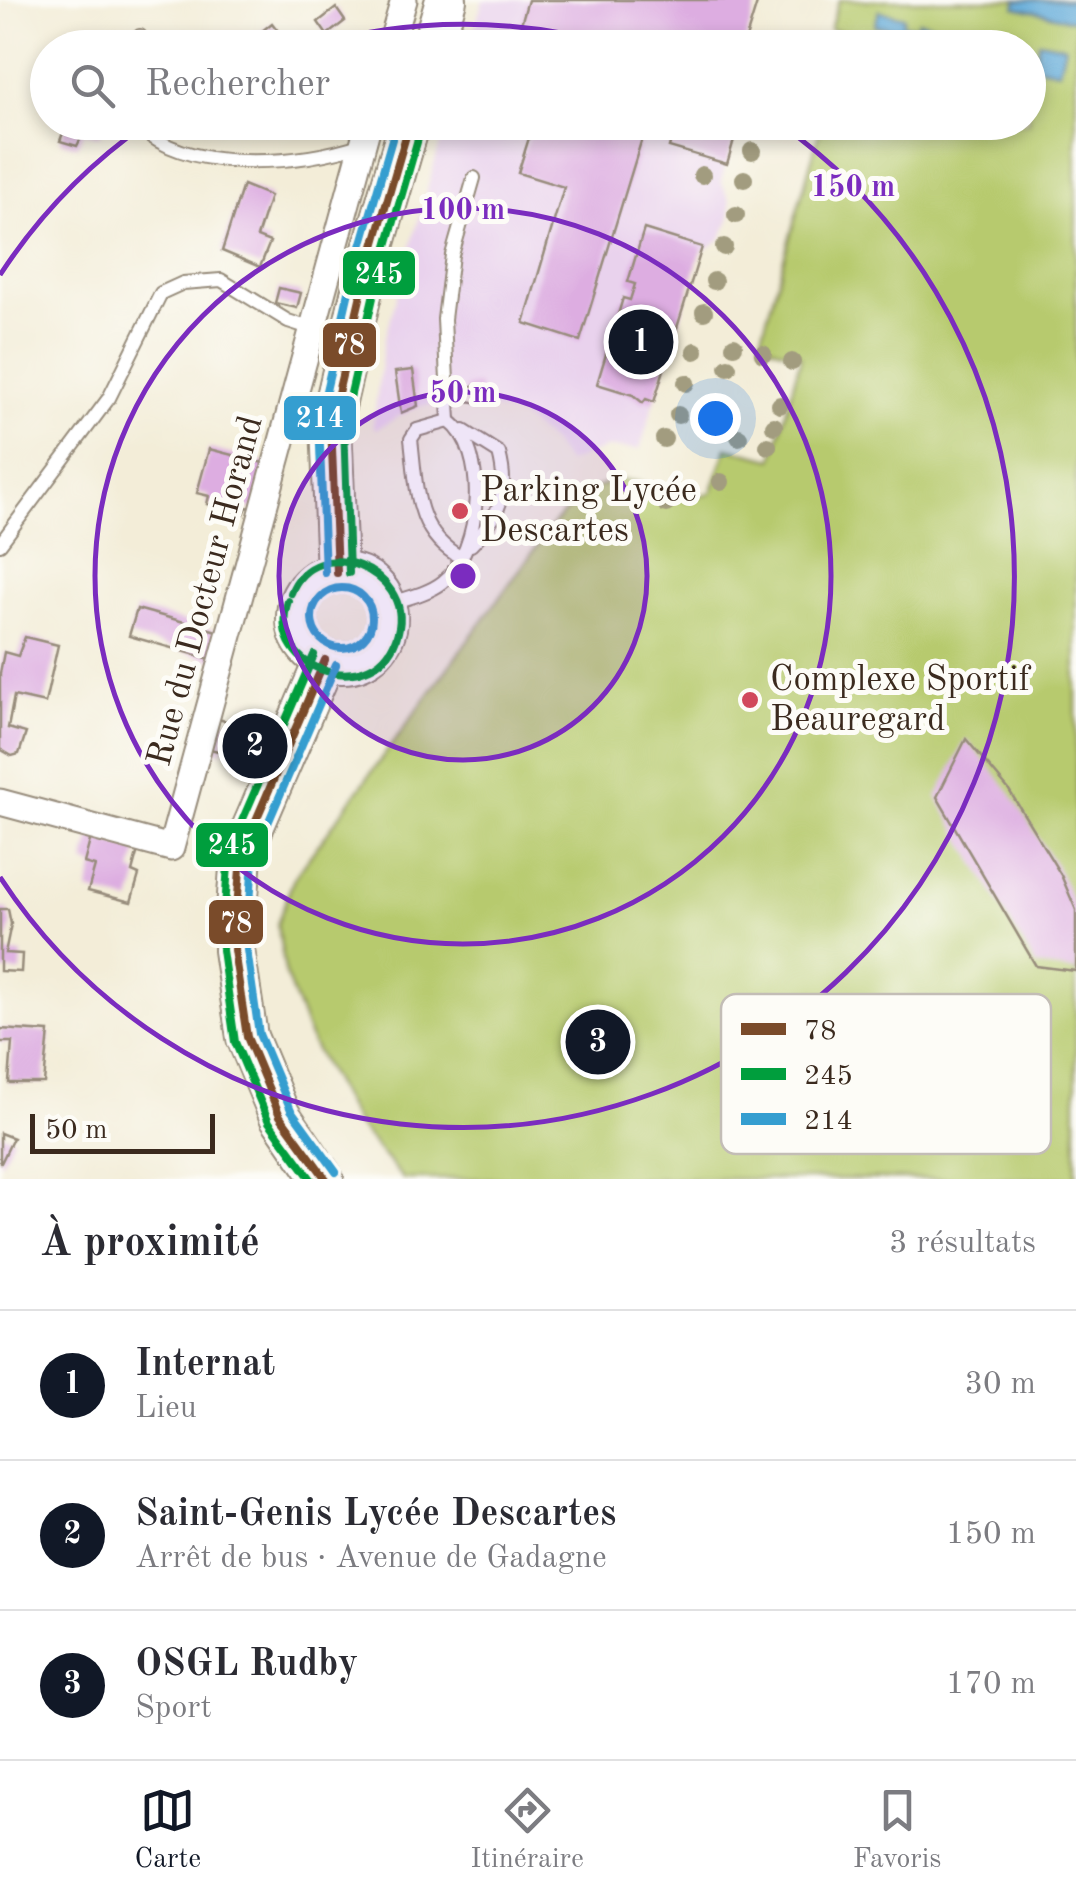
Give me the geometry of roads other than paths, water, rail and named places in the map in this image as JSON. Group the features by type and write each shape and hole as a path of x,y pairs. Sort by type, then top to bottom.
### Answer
{"main road":[{"path":"437,30 446,0"},
{"path":"337,573 331,423 346,348 405,140"},
{"path":"337,573 370,583 385,605 385,630 372,651 350,662 325,660 300,636 297,612 314,582 337,573"},
{"path":"323,1178 280,1116 248,1037 234,950 242,855 325,660"}],"street":[{"path":"395,30 404,0"},
{"name":"Rue du Docteur Horand","path":"0,802 171,848 364,140"}],"lane":[{"path":"158,140 187,155 277,161 323,157 353,140"},
{"path":"385,605 443,583 496,519 502,503 503,469 499,453 449,420 444,319 452,255 474,178"},
{"path":"0,544 109,398 162,293 183,284 221,280 288,321 314,329"},
{"path":"449,420 417,430 411,440 420,513 428,532 466,552"},
{"path":"463,431 471,456 475,496 466,552"}],"water":[{"path":"1017,0 1076,0 1076,21 1015,7"},
{"path":"879,11 904,17 903,24 916,27 919,21 943,30 907,30 875,26"},
{"path":"1046,42 1065,46 1059,71 1046,68"}],"place":[{"name":"Internat","path":"641,342"},
{"name":"Parking Lycée Descartes","path":"460,511"},
{"name":"Complexe Sportif Beauregard","path":"750,700"},
{"name":"Saint-Genis Lycée Descartes","path":"255,746"},
{"name":"OSGL Rudby","path":"598,1042"}]}
